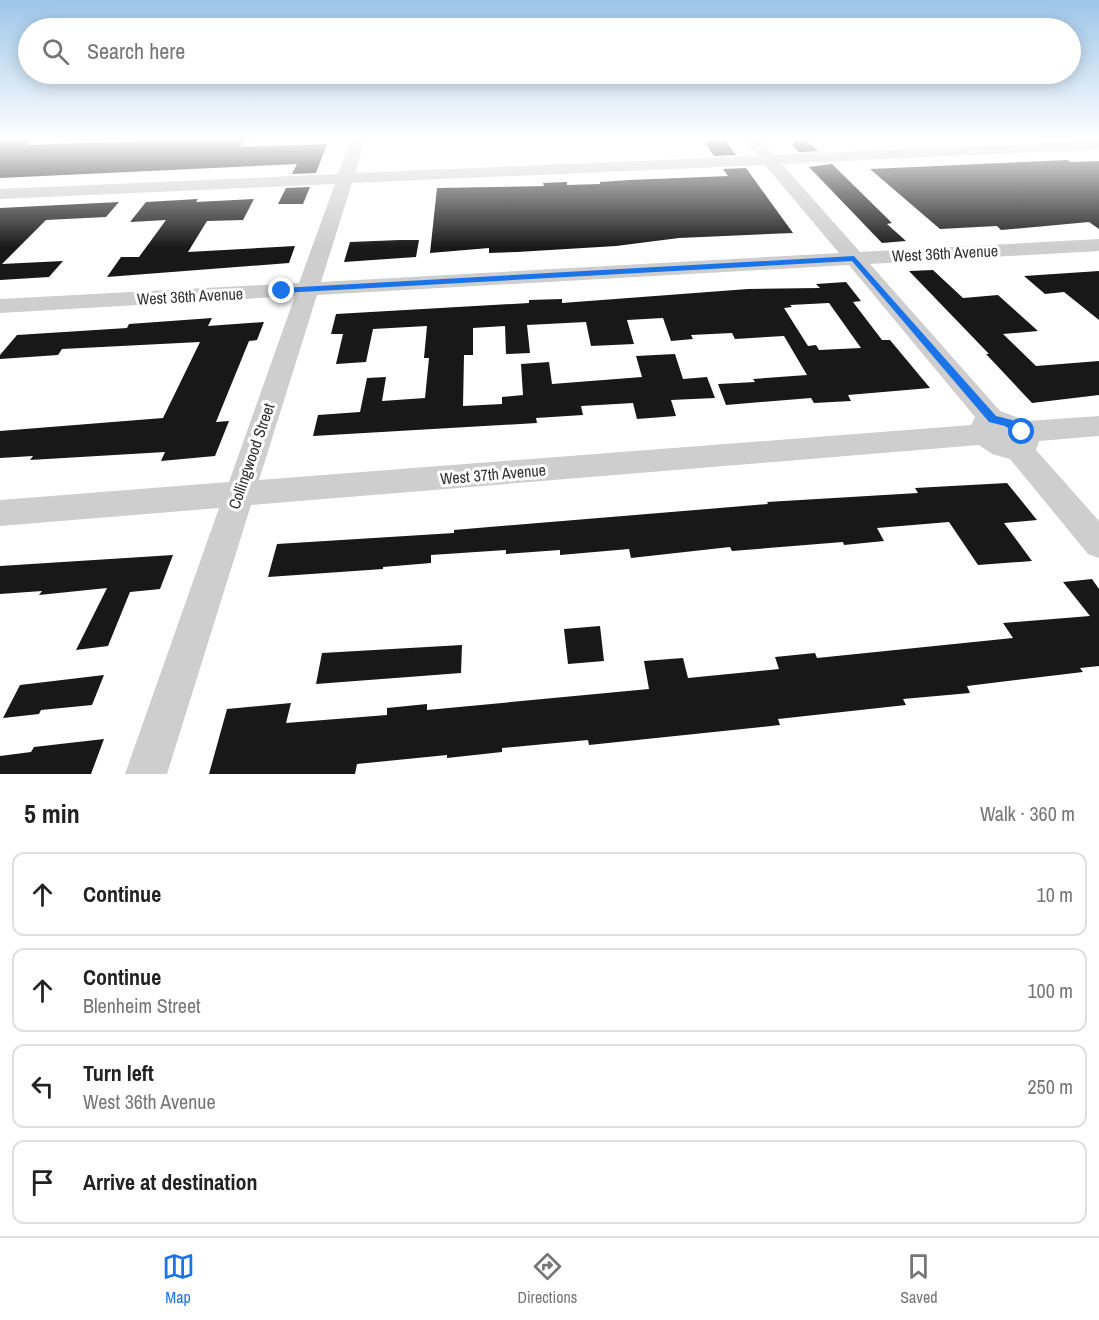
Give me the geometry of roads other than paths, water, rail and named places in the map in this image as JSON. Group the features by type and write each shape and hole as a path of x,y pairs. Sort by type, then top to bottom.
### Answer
{"street":[{"name":"Collingwood Street","path":"146,774 346,175"},
{"path":"0,194 409,175"},
{"path":"783,175 854,258 989,427 999,445 1099,426"},
{"name":"West 36th Avenue","path":"0,306 1099,245"},
{"name":"West 37th Avenue","path":"0,513 989,427"},
{"path":"1019,440 1099,544"}]}
